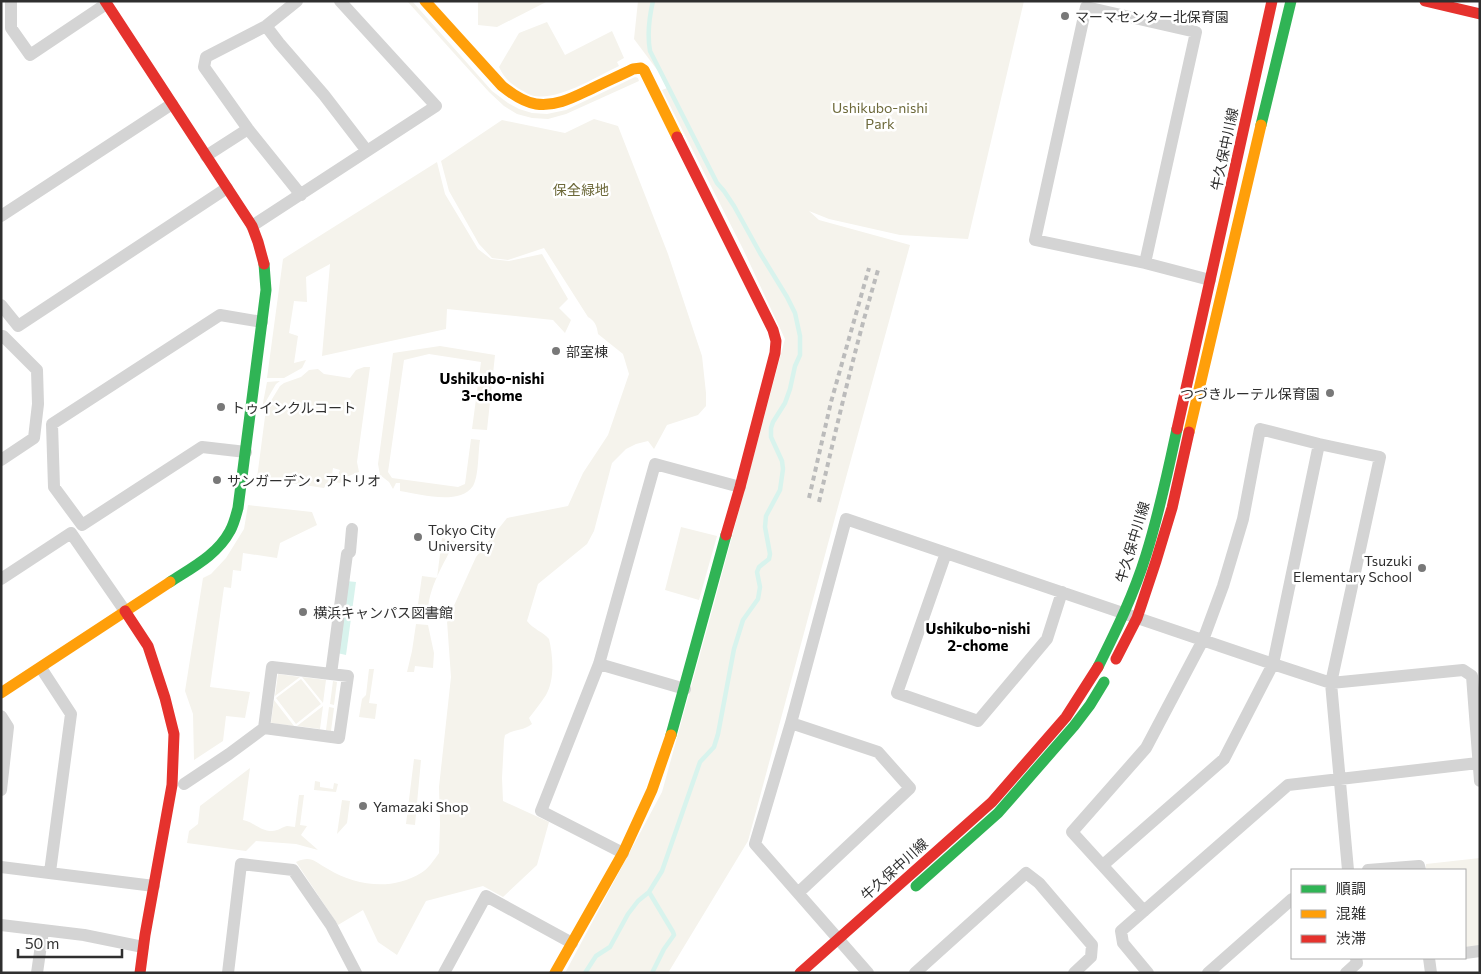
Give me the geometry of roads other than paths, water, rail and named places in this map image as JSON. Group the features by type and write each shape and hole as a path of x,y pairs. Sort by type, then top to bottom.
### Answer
{"street":[{"path":"1,694 201,563 221,545 231,529 238,508 262,322 266,274 264,257 252,226 105,2 30,55 11,28 11,1"},
{"path":"297,1 266,26 206,57 204,67 248,129 301,195"},
{"path":"252,226 436,106 340,1"},
{"path":"425,1 502,86 525,101 543,105 561,103 633,69 641,68 646,73 776,336 775,352 740,487 711,586 675,725 652,790 623,853 555,973"},
{"name":"牛久保中川線","path":"836,958 847,943 992,802 1066,716 1131,616 1161,500 1272,1"},
{"name":"牛久保中川線","path":"906,895 998,813 1074,726 1090,705 1110,669 1131,616 1156,562 1172,508 1291,1"},
{"path":"1425,1 1480,14"},
{"path":"1145,263 1196,32 1086,6 1035,240 1145,263 1210,280"},
{"path":"266,26 324,95 367,151"},
{"path":"1,216 172,104"},
{"path":"206,156 248,129"},
{"path":"1,305 18,326 227,188"},
{"path":"246,452 202,447 82,525 54,487 52,424 220,315 262,322"},
{"path":"1,338 3,336 37,370 38,404 34,438 1,460"},
{"path":"1144,912 1072,832 1146,748 1203,640 1223,586 1243,519 1260,429 1380,457 1331,683 1348,869"},
{"path":"1103,865 1224,759 1273,664 1319,444"},
{"path":"623,853 542,811 599,664 655,464 740,487"},
{"path":"868,973 847,943 754,844 791,723 846,519 1331,683 1463,670 1472,676 1480,781"},
{"path":"331,674 352,529"},
{"path":"1,579 71,533 148,646 174,734 172,785 140,973"},
{"path":"946,553 897,693 978,722 1047,640 1062,592"},
{"path":"599,664 685,689"},
{"path":"184,784 230,754 264,728 339,738 348,676 272,667 264,728"},
{"path":"41,668 71,714 50,872"},
{"path":"1,716 8,727 1,790"},
{"path":"791,723 878,752 910,788 798,893"},
{"path":"1148,973 1123,944 1121,931 1288,785 1478,763"},
{"path":"228,973 241,864 293,870 332,925 356,973"},
{"path":"1381,869 1420,866 1420,869"},
{"path":"1,867 154,886"},
{"path":"915,973 1026,873 1040,883 1092,945 1091,957 1074,973"},
{"path":"444,973 486,896 572,943"},
{"path":"1208,973 1291,900"},
{"path":"1,926 84,935 143,947"},
{"path":"37,973 43,931"},
{"name":"牛久保中川線","path":"800,973 847,943"},
{"path":"1466,953 1480,951"},
{"path":"1346,973 1357,963 1356,959"},
{"path":"1429,959 1431,973"}],"waterway":[{"path":"585,973 596,956 610,947 628,914 638,901 649,892 662,871 700,762 714,747 734,649 743,620 758,599 760,587 757,572 759,567 769,559 770,554 765,527 766,516 780,490 783,469 782,461 771,437 771,428 785,403 800,355 800,336 795,313 734,206 717,183 650,51 649,26 653,1"},
{"path":"649,892 674,935 664,949 652,973"}],"railway":[{"path":"809,498 831,402 869,268"},
{"path":"819,502 854,357 878,270"}],"place":[{"name":"マーマセンター北保育園","path":"1065,16"},
{"name":"部室棟","path":"556,351"},
{"name":"つづきルーテル保育園","path":"1330,393"},
{"name":"トゥインクルコート","path":"221,407"},
{"name":"サンガーデン・アトリオ","path":"217,480"},
{"name":"Tokyo City University","path":"418,537"},
{"name":"Tsuzuki Elementary School","path":"1422,568"},
{"name":"横浜キャンパス図書館","path":"303,612"},
{"name":"Yamazaki Shop","path":"363,806"}],"district":[{"name":"Ushikubo-nishi 3-chome","path":"492,386"},
{"name":"Ushikubo-nishi 2-chome","path":"978,636"}],"park label":[{"name":"Ushikubo-nishi Park","path":"880,116"},
{"name":"保全緑地","path":"581,189"}]}
